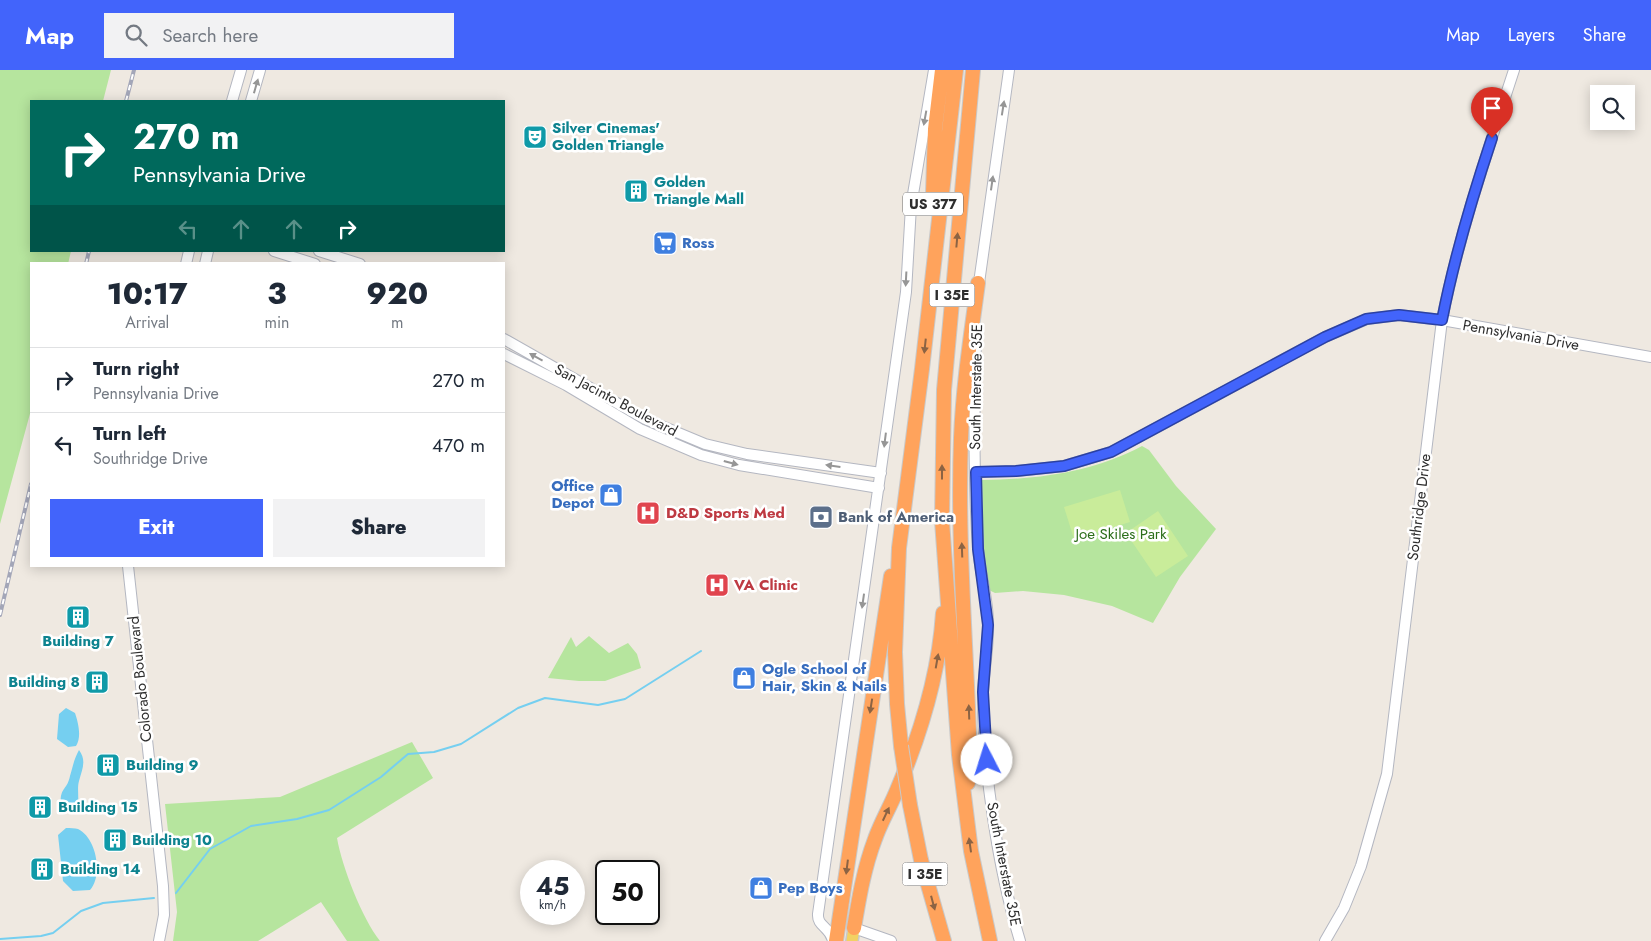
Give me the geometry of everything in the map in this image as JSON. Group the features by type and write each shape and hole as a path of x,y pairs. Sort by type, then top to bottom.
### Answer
{"highway":[{"name":"US 377","path":"931,280 935,129 942,70"},
{"name":"I 35E","path":"944,941 921,860 910,805 901,746 895,652 898,548 922,369 956,70"},
{"name":"I 35E","path":"973,70 944,390 942,521 945,582 952,634 959,755 971,851 990,941"},
{"path":"965,807 970,761 961,525 961,438 965,374 978,283"},
{"path":"835,941 887,589 898,548"},
{"path":"853,935 862,881 875,839 911,756 930,696 942,637 945,582"}],"street":[{"path":"232,100 241,70"},
{"path":"251,100 260,70"},
{"path":"835,941 831,932 820,923 818,914 906,292 911,206 934,70"},
{"name":"South Interstate 35E","path":"1009,70 978,283 974,395 978,549 988,625 983,692 987,760 998,841 1020,941"},
{"name":"Southridge Drive","path":"1325,941 1344,908 1361,866 1387,774 1442,320 1451,274 1471,198 1514,70"},
{"path":"282,252 299,254 312,262"},
{"path":"322,252 354,262"},
{"name":"Pennsylvania Drive","path":"976,472 1016,471 1064,466 1111,452 1325,337 1366,319 1399,315 1442,320 1651,357"},
{"name":"San Jacinto Boulevard","path":"505,340 645,418 705,444 747,454 881,473"},
{"name":"San Jacinto Boulevard","path":"505,355 640,429 701,455 740,465 879,488"},
{"path":"594,402 605,394"},
{"path":"605,394 606,409"},
{"path":"701,455 705,444"},
{"name":"Colorado Boulevard","path":"128,567 163,886 164,915 159,941"},
{"path":"853,935 891,941"}],"green space":[{"path":"0,70 111,70 103,100 30,100 30,252 71,252 68,262 30,262 30,414 0,524"},
{"name":"Joe Skiles Park","path":"1142,446 1149,450 1176,486 1216,529 1180,577 1153,623 1112,606 1064,595 1023,591 995,593 989,590 983,548 982,480 1024,478 1064,473 1104,463"},
{"path":"1120,490 1130,522 1074,539 1064,507"},
{"path":"1158,511 1188,556 1156,577 1126,533"},
{"path":"589,636 609,653 628,643 637,654 641,668 605,681 548,678 571,637 576,647"},
{"path":"412,742 433,778 337,838 343,863 354,892 366,919 380,941 347,941 321,902 258,941 173,941 177,912 165,804 280,797"}],"water":[{"path":"66,708 75,713 79,730 76,746 68,747 57,739 59,714"},
{"path":"79,750 83,761 78,784 78,805 74,809 65,809 61,806 61,795 69,781"},
{"path":"66,828 78,829 85,834 94,849 97,867 94,884 90,890 73,891 63,881 58,835"}],"waterway":[{"path":"176,893 210,849 251,826 297,819 329,810 381,777 408,754 434,752 461,744 518,708 545,698 598,705 625,699 701,651"},
{"path":"0,939 41,936 53,933 81,911 103,903 154,898"}],"railway":[{"path":"126,100 134,70"},
{"path":"86,262 89,252"},
{"path":"0,615 30,488"}],"place":[{"name":"Silver Cinemas' Golden Triangle","path":"535,137"},
{"name":"Golden Triangle Mall","path":"636,191"},
{"name":"Ross","path":"665,243"},
{"name":"Office Depot","path":"611,495"},
{"name":"D&D Sports Med","path":"648,513"},
{"name":"Bank of America","path":"821,517"},
{"name":"VA Clinic","path":"717,585"},
{"name":"Building 7","path":"78,617"},
{"name":"Ogle School of Hair, Skin & Nails","path":"744,678"},
{"name":"Building 8","path":"97,682"},
{"name":"Building 9","path":"108,765"},
{"name":"Building 15","path":"40,807"},
{"name":"Building 10","path":"115,840"},
{"name":"Building 14","path":"42,869"},
{"name":"Pep Boys","path":"761,888"}],"route":[{"path":"987,760 983,692 988,625 986,597 978,549 976,472 1016,471 1064,466 1111,452 1325,337 1366,319 1399,315 1442,320 1451,274 1471,198 1492,138"}]}
